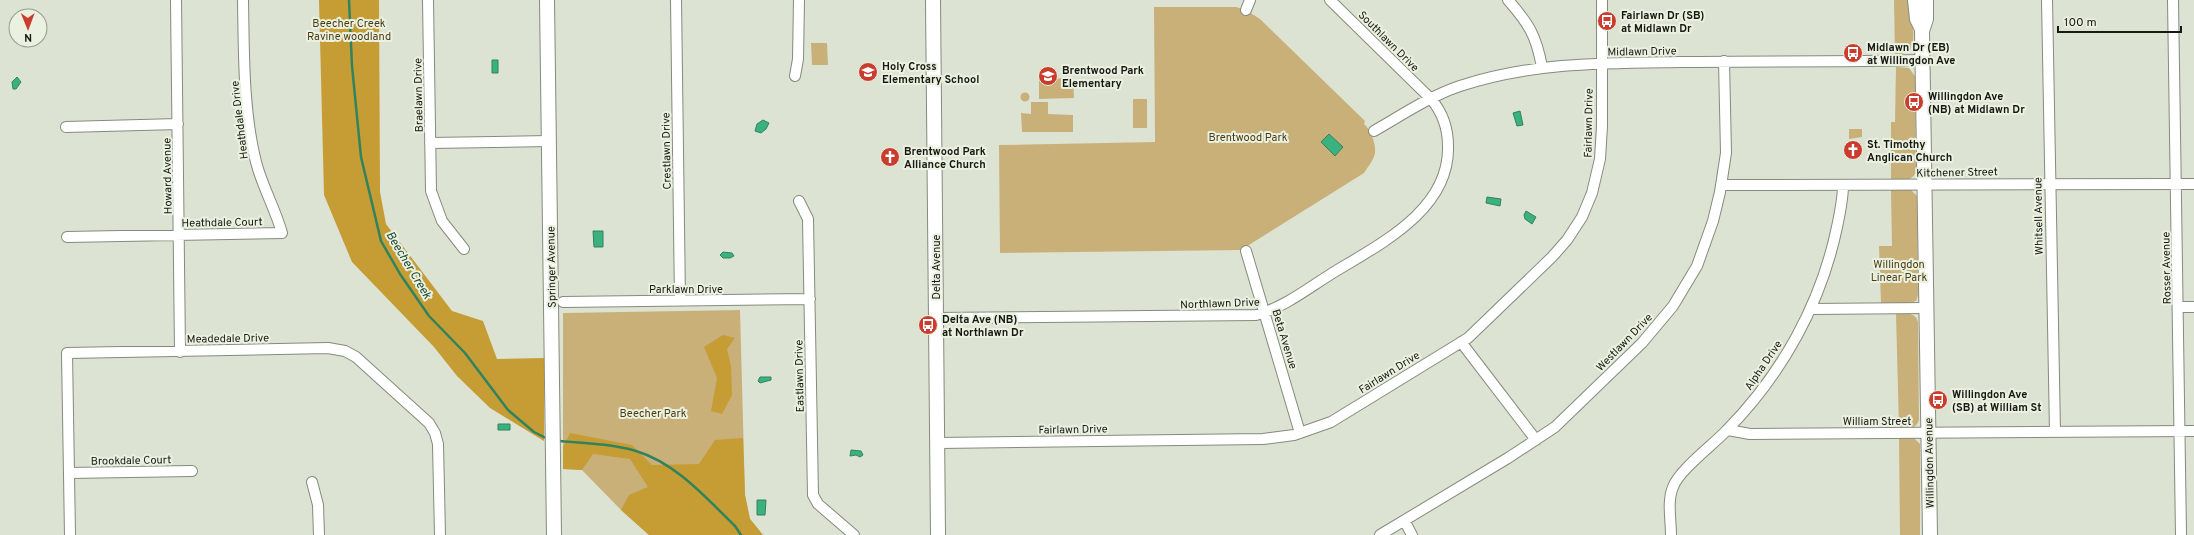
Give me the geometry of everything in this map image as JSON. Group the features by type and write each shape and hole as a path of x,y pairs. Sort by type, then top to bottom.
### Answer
{"street":[{"name":"Howard Avenue","path":"176,0 180,235 180,352"},
{"name":"Heathdale Drive","path":"243,0 244,62 252,146 258,170 277,214 282,233"},
{"name":"Braelawn Drive","path":"428,0 430,143 549,141"},
{"name":"Springer Avenue","path":"547,0 554,535"},
{"name":"Crestlawn Drive","path":"676,0 680,301"},
{"path":"795,76 798,59 799,0"},
{"name":"Delta Avenue","path":"933,0 938,535"},
{"path":"1246,10 1250,0"},
{"name":"Southlawn Drive","path":"1330,0 1431,99"},
{"path":"1508,0 1524,18 1534,34 1542,67"},
{"name":"Fairlawn Drive","path":"938,443 1262,439 1300,433 1338,418 1461,342 1471,335 1552,257 1567,240 1582,217 1592,193 1600,159 1602,126 1602,0"},
{"name":"Willingdon Avenue","path":"1915,0 1917,19 1922,31"},
{"name":"Willingdon Avenue","path":"1926,0 1926,19 1922,31 1930,535"},
{"name":"Whitsell Avenue","path":"2047,0 2054,432"},
{"name":"Rosser Avenue","path":"2173,0 2181,535"},
{"name":"Midlawn Drive","path":"1374,131 1431,99 1459,86 1503,74 1542,67 1601,63 1923,60"},
{"name":"Westlawn Drive","path":"1380,535 1404,522 1555,427 1642,343 1673,306 1693,274 1702,252 1714,217 1721,185 1726,153 1724,62"},
{"name":"Northlawn Drive","path":"936,318 1256,315 1265,313 1278,307 1390,238 1426,205 1439,187 1445,172 1448,156 1448,138 1444,122 1440,109 1431,99"},
{"path":"66,127 178,124"},
{"path":"430,143 431,191 442,221 464,249"},
{"name":"Kitchener Street","path":"1721,185 2194,184"},
{"name":"Alpha Drive","path":"1671,535 1670,498 1673,486 1681,475 1728,430 1763,389 1791,347 1811,309 1831,254 1843,196 1843,185"},
{"name":"Eastlawn Drive","path":"799,201 808,219 813,495 818,504 854,535"},
{"name":"Heathdale Court","path":"67,237 282,233"},
{"name":"Beta Avenue","path":"1246,252 1300,433"},
{"name":"Parklawn Drive","path":"563,302 810,299"},
{"path":"2178,307 2194,307"},
{"path":"1811,309 1927,308"},
{"path":"1461,342 1536,440"},
{"name":"Meadedale Drive","path":"70,535 67,353 328,348 345,351 356,357 429,423 435,433 438,444 440,535"},
{"name":"William Street","path":"1728,430 1750,434 2194,431"},
{"name":"Brookdale Court","path":"69,473 192,471"},
{"path":"312,482 318,505 319,535"},
{"path":"1404,522 1412,535"}],"green space":[{"name":"Beecher Creek Ravine woodland","path":"319,0 379,0 380,192 386,224 452,311 483,321 497,359 544,358 544,441 490,408 457,376 434,347 352,262 324,195"},
{"path":"1894,0 1910,0 1913,41 1910,50 1903,54 1895,54"},
{"name":"Brentwood Park","path":"1154,7 1236,7 1246,10 1260,19 1365,121 1364,124 1371,133 1375,146 1375,153 1370,164 1364,173 1241,250 1000,253 999,145 1155,142"},
{"path":"811,43 827,43 828,65 812,65"},
{"path":"1896,67 1909,68 1915,76 1916,171 1909,179 1902,180 1891,180 1891,122 1895,122"},
{"path":"1073,78 1074,98 1039,99 1039,79"},
{"path":"1023,93 1027,93 1029,97 1027,101 1023,101 1021,99 1021,95"},
{"path":"1133,99 1147,99 1147,128 1133,128"},
{"path":"1031,102 1048,102 1048,114 1073,115 1073,132 1022,132 1021,113 1031,114"},
{"path":"1849,129 1862,129 1862,137 1849,139"},
{"name":"Willingdon Linear Park","path":"1891,190 1911,190 1917,196 1918,295 1916,301 1910,303 1881,303 1879,246 1892,246"},
{"name":"Beecher Park","path":"740,310 745,495 750,519 763,535 649,535 621,510 582,470 563,469 563,313"},
{"name":"Willingdon Linear Park","path":"1896,314 1915,316 1918,322 1919,420 1916,425 1908,428 1899,428"},
{"path":"723,335 735,338 727,349 731,366 732,395 722,414 711,411 717,378 704,347"},
{"path":"570,433 632,445 652,465 699,464 715,440 743,438 745,495 750,519 763,535 649,535 621,510 629,495 648,487 630,459 593,454 582,470 563,469 563,447"},
{"path":"1899,438 1914,438 1920,444 1920,535 1900,535"}],"shaded area":[{"path":"492,60 498,60 498,73 492,73"},
{"path":"17,77 21,82 16,89 13,89 12,82"},
{"path":"1520,111 1523,125 1517,126 1513,113"},
{"path":"763,120 769,123 766,129 761,133 755,131 757,124"},
{"path":"1329,134 1343,147 1335,156 1321,142"},
{"path":"1487,197 1501,199 1500,206 1486,203"},
{"path":"1526,211 1536,217 1532,224 1525,219 1524,215"},
{"path":"593,231 603,231 603,247 594,247"},
{"path":"723,252 732,253 734,256 730,258 723,258 720,255"},
{"path":"760,377 771,377 771,380 760,383 758,381"},
{"path":"498,424 510,424 510,430 498,430"},
{"path":"851,450 861,451 863,455 860,457 856,455 850,456"},
{"path":"757,500 766,500 765,515 757,515"}],"waterway":[{"name":"Beecher Creek","path":"349,0 352,66 361,157 381,241 400,274 429,316 465,353 508,410 534,432 548,439"},
{"name":"Beecher Creek","path":"560,441 618,447 636,451 651,457 690,482 735,526 741,535"}],"place":[{"name":"Fairlawn Dr (SB) at Midlawn Dr","path":"1607,21"},
{"name":"Midlawn Dr (EB) at Willingdon Ave","path":"1853,53"},
{"name":"Holy Cross Elementary School","path":"868,72"},
{"name":"Brentwood Park Elementary","path":"1048,76"},
{"name":"Willingdon Ave (NB) at Midlawn Dr","path":"1914,102"},
{"name":"St. Timothy Anglican Church","path":"1853,150"},
{"name":"Brentwood Park Alliance Church","path":"890,157"},
{"name":"Delta Ave (NB) at Northlawn Dr","path":"928,325"},
{"name":"Willingdon Ave (SB) at William St","path":"1938,400"}]}
